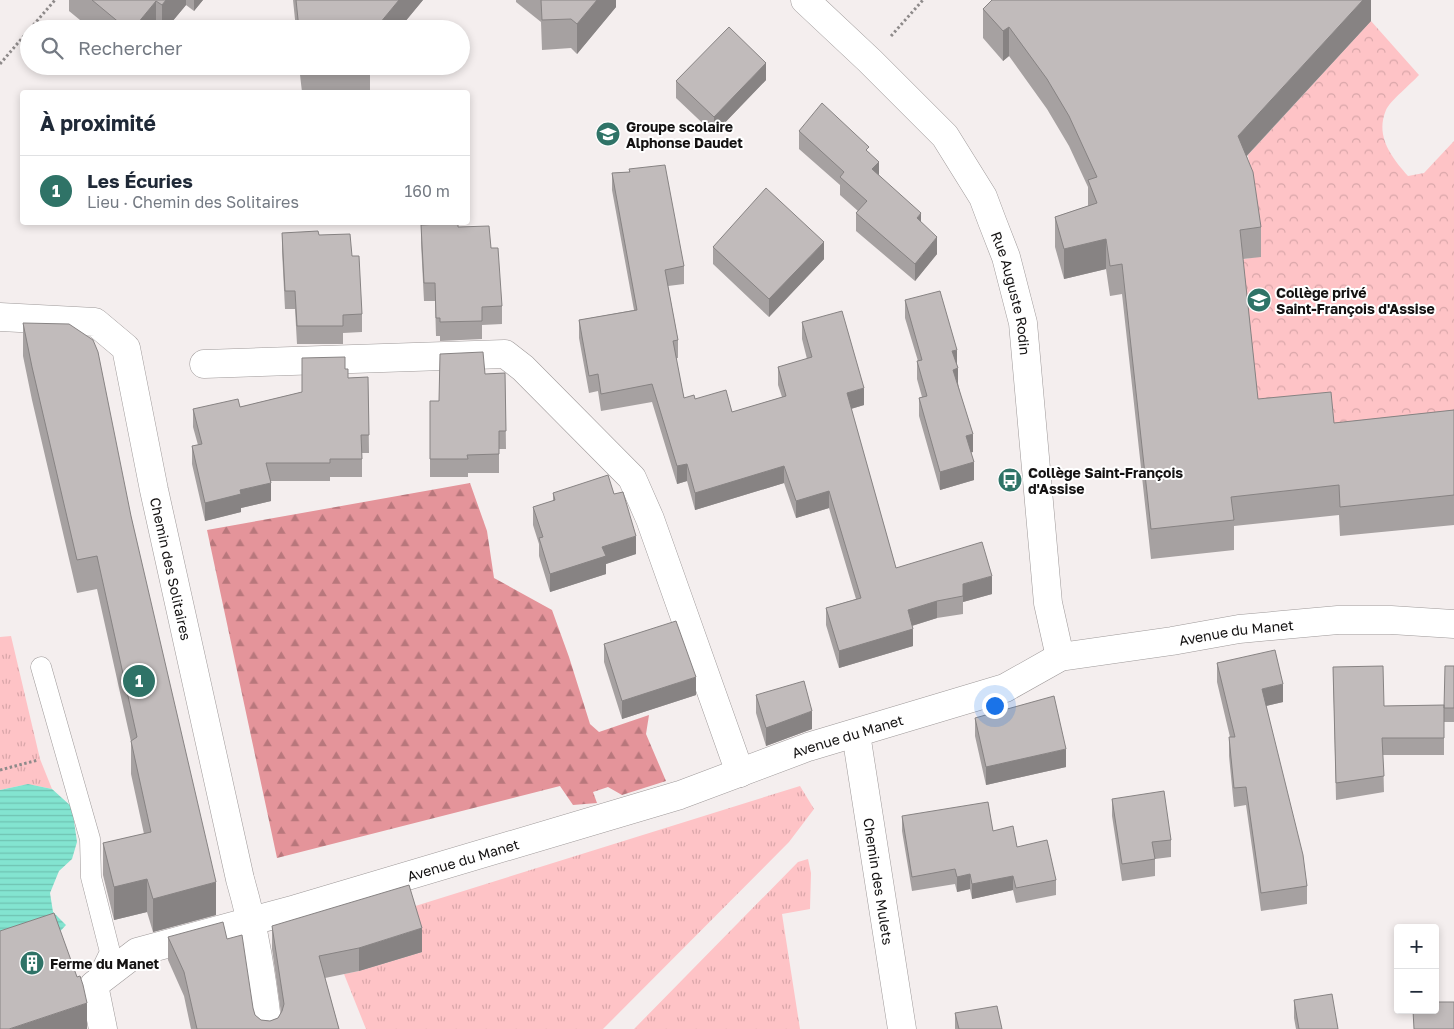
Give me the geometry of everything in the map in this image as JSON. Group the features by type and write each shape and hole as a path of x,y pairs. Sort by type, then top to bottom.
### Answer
{"street":[{"name":"Rue Auguste Rodin","path":"804,0 870,61 945,136 983,196 1006,257 1023,323 1048,603 1060,657"},
{"name":"Chemin des Solitaires","path":"0,317 95,322 126,348 154,490 240,879 252,920 262,972 268,1029"},
{"path":"204,364 505,354 523,368 632,478 650,519 740,773"},
{"name":"Avenue du Manet","path":"94,985 137,952 296,909 680,795 808,747 1005,688 1060,657 1239,629 1338,620 1391,620 1454,624"},
{"name":"Chemin des Mulets","path":"856,734 902,1029"},
{"path":"94,985 103,1029"}],"lane":[{"path":"41,667 90,839 91,877 110,952 94,985"}],"path":[{"path":"38,20 55,0"},
{"path":"870,61 923,0"},
{"path":"0,64 20,41"},
{"path":"0,770 67,754"}],"green space":[{"path":"1371,21 1419,75 1396,97 1386,110 1382,129 1386,146 1391,154 1408,176 1424,173 1454,141 1454,440 1258,429 1240,260 1261,256 1248,155"},
{"path":"470,483 487,531 494,578 552,610 590,724 599,732 649,715 646,734 666,781 622,795 608,787 593,792 597,803 573,805 560,786 277,858 207,530"},
{"path":"11,636 40,759 52,789 28,784 0,790 0,637"},
{"path":"800,786 814,809 789,842 603,1029 366,1029 344,974 422,952 409,908"},
{"path":"808,859 811,873 810,909 782,914 800,1029 634,1029 798,862"}],"shaded area":[{"path":"28,784 52,789 72,807 77,842 72,859 59,871 50,893 53,912 66,925 54,938 0,957 0,790"}],"building":[{"path":"92,0 166,0 162,5 156,1 140,20 116,20"},
{"path":"296,0 399,0 382,20 298,20"},
{"path":"541,0 597,0 577,24 571,19 542,20"},
{"path":"992,0 1363,0 1238,136 1253,172 1261,227 1240,230 1258,399 1331,392 1334,423 1454,410 1454,495 1340,507 1339,485 1231,497 1234,520 1151,529 1122,264 1110,266 1106,239 1064,249 1055,217 1097,203 1088,180 1097,177 1069,116 1047,79 1009,27 1003,31 983,9"},
{"path":"729,27 766,63 714,117 676,81"},
{"path":"822,103 869,147 866,150 879,162 872,169 921,213 917,218 937,237 915,264 856,213 867,201 840,177 844,172 799,131"},
{"path":"665,165 684,266 665,270 678,340 673,341 684,398 694,395 695,399 726,390 732,412 786,396 778,367 812,357 802,322 842,311 864,388 847,393 896,568 982,542 992,576 963,584 963,596 937,601 908,610 913,629 839,651 826,608 861,598 829,491 796,501 784,466 695,493 687,464 677,466 652,384 601,394 598,374 589,376 579,320 637,310 612,173 630,172 629,169"},
{"path":"766,188 824,242 769,299 713,247"},
{"path":"421,225 489,226 491,248 498,248 502,306 482,307 482,321 440,322 440,318 436,318 435,283 424,283"},
{"path":"318,231 319,235 350,234 352,256 359,256 362,314 343,315 343,326 297,326 295,291 285,291 282,233"},
{"path":"940,291 957,350 952,351 958,368 953,370 973,434 966,436 974,462 940,472 919,398 927,396 917,361 922,360 905,300"},
{"path":"23,323 69,324 93,340 98,352 131,516 216,882 153,899 147,879 114,887 103,843 151,832 131,741 137,737 97,556 77,560"},
{"path":"483,352 485,374 505,373 506,431 499,431 499,454 467,455 468,459 430,459 430,401 439,401 440,354"},
{"path":"345,357 345,369 348,369 348,378 368,377 369,435 361,435 362,459 330,459 330,463 266,463 271,483 240,490 241,494 205,503 192,446 202,444 193,409 238,399 240,407 302,392 302,358"},
{"path":"608,475 614,494 623,492 636,536 602,547 606,556 550,574 539,538 543,537 533,507 555,500 553,493"},
{"path":"676,621 696,677 622,701 604,644"},
{"path":"1275,650 1283,684 1262,689 1303,855 1307,886 1261,893 1246,787 1234,788 1229,737 1235,737 1217,663"},
{"path":"1383,666 1384,706 1444,705 1444,738 1382,738 1384,776 1336,783 1333,667"},
{"path":"1445,666 1454,666 1454,708 1444,708"},
{"path":"804,681 812,711 766,728 756,695"},
{"path":"1054,696 1066,749 986,767 975,718"},
{"path":"1164,791 1171,840 1152,842 1155,859 1122,864 1112,799"},
{"path":"988,802 993,831 1013,826 1017,847 1047,840 1056,880 1016,888 1013,876 972,884 970,874 957,877 955,869 912,877 902,816"},
{"path":"409,885 422,928 359,948 319,956 339,1029 197,1029 184,972 168,937 223,922 227,939 242,935 255,1015 261,1020 270,1021 278,1018 284,1004 272,926"},
{"path":"54,913 77,977 80,976 87,1003 9,1029 0,1029 0,931"},
{"path":"1332,994 1338,1029 1299,1029 1294,1000"},
{"path":"1439,1002 1454,1002 1454,1029 1414,1029 1413,1014 1439,1014"},
{"path":"997,1006 1002,1029 959,1029 955,1013"}],"place":[{"name":"Groupe scolaire Alphonse Daudet","path":"608,134"},
{"name":"Collège privé Saint-François d'Assise","path":"1259,300"},
{"name":"Collège Saint-François d'Assise","path":"1010,480"},
{"name":"Les Écuries","path":"139,681"},
{"name":"Ferme du Manet","path":"32,963"}]}
